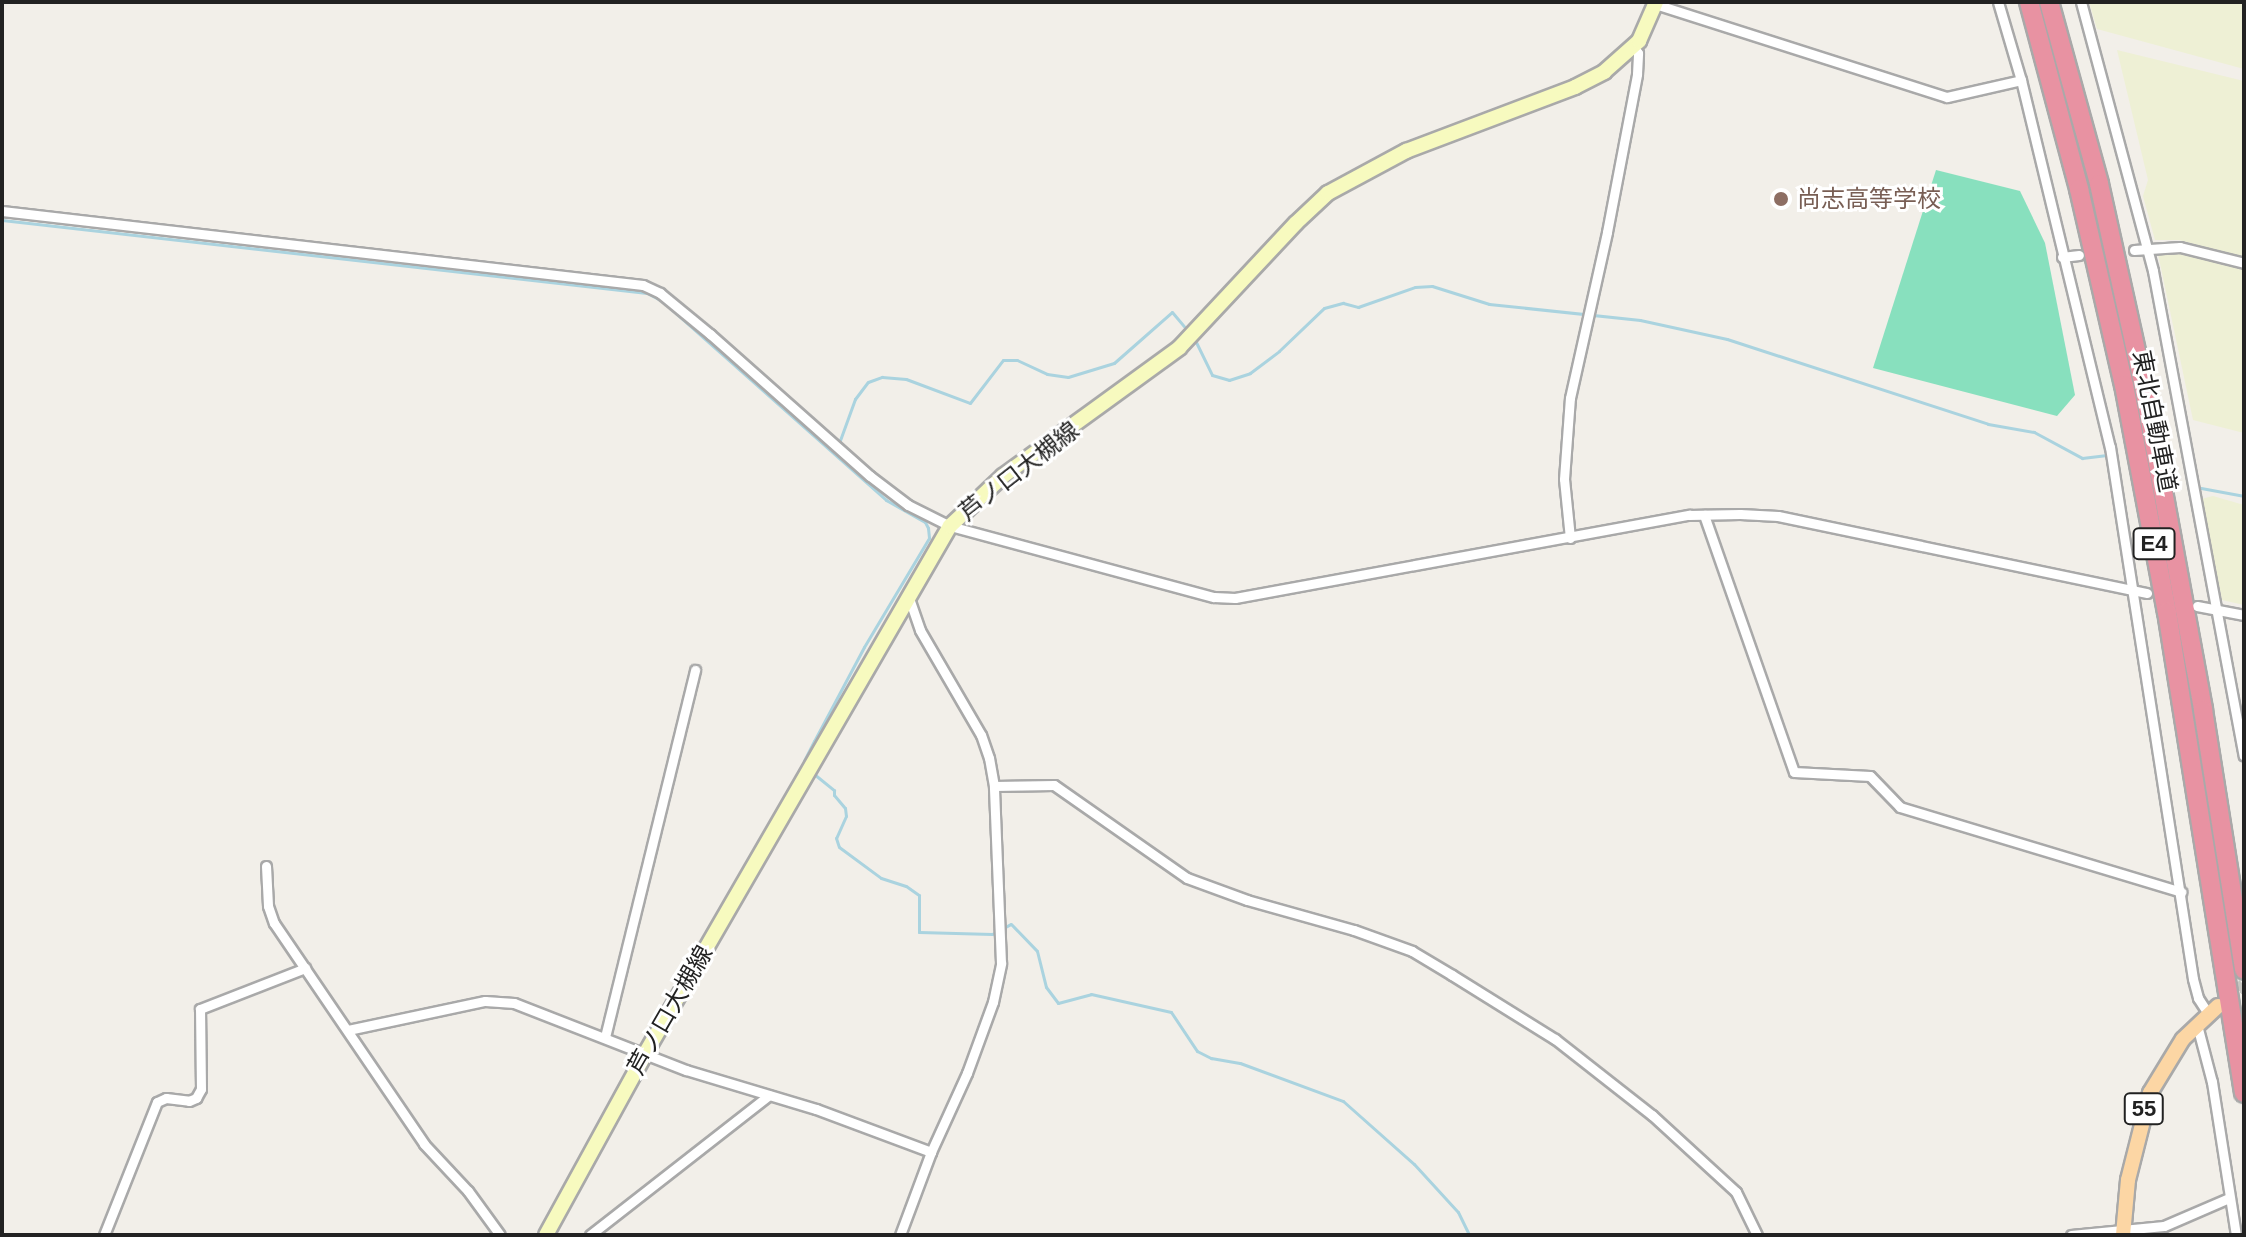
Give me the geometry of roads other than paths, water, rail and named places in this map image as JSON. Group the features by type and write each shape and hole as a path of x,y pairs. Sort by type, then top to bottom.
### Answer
{"highway":[{"name":"東北自動車道","path":"2029,2 2073,163 2124,385 2167,612 2244,1093"},
{"name":"東北自動車道","path":"2049,2 2099,184 2143,382 2203,710 2244,970"}],"main road":[{"name":"芦ノ口大槻線","path":"546,1235 645,1054 907,595 950,526 1003,476 1179,348 1328,193 1406,151 1583,83 1615,64 1634,47 1656,3"},
{"name":"55","path":"2123,1232 2128,1180 2150,1093 2177,1047 2214,1010"}],"street":[{"path":"1998,2 2021,80 2110,447 2193,979 2198,998 2214,1010"},
{"path":"2081,2 2148,249 2244,756"},
{"path":"1656,3 1947,97 2021,80"},
{"path":"1570,538 1564,479 1570,398 1605,245 1634,88 1638,56 1634,47"},
{"path":"2,211 643,285 660,293 710,334 898,499 950,526 1202,594 1235,598 1689,515 1778,516 2147,593"},
{"path":"2134,250 2180,247 2244,263"},
{"path":"2062,257 2079,255"},
{"path":"1704,515 1794,772 1870,776 1900,807 2181,892"},
{"path":"900,1235 982,1032 1001,963 994,786 981,735 920,630 907,595"},
{"path":"2197,606 2244,615"},
{"path":"605,1037 695,670"},
{"path":"994,786 1054,785 1187,878 1247,900 1412,951 1555,1039 1652,1115 1736,1192 1757,1235"},
{"path":"266,866 272,919 424,1144 468,1191 500,1235"},
{"path":"104,1235 157,1102 166,1098 189,1101 196,1098 201,1089 200,1009 305,968"},
{"path":"348,1030 500,1001 529,1006 645,1054 883,1132 931,1152"},
{"path":"2197,1025 2212,1082 2236,1235"},
{"path":"590,1235 769,1095"},
{"path":"2071,1235 2164,1226 2229,1198"}],"waterway":[{"path":"2,220 647,293 662,301 886,500 925,522 928,528 929,538 864,647 804,761 807,765"},
{"path":"1195,340 1212,375 1229,380 1250,373 1279,351 1324,308 1343,303 1358,307 1415,287 1432,286 1489,304 1640,320 1727,339 1988,424 2034,432 2082,458 2105,455"},
{"path":"839,443 855,399 868,382 882,377 906,379 970,403 1003,360 1017,360 1047,374 1068,377 1114,363 1172,312 1188,331"},
{"path":"2201,488 2244,496"},
{"path":"814,774 834,790 834,795 845,808 846,816 836,838 839,847 881,878 906,886 919,895 919,932 992,934 1011,924 1037,951 1046,987 1058,1003 1091,994 1171,1012 1197,1051 1211,1058 1240,1063 1343,1101 1414,1164 1458,1212 1469,1235"}],"tunnel":[{"path":"2222,1003 2244,986"}],"place":[{"name":"尚志高等学校","path":"1781,199"}]}
